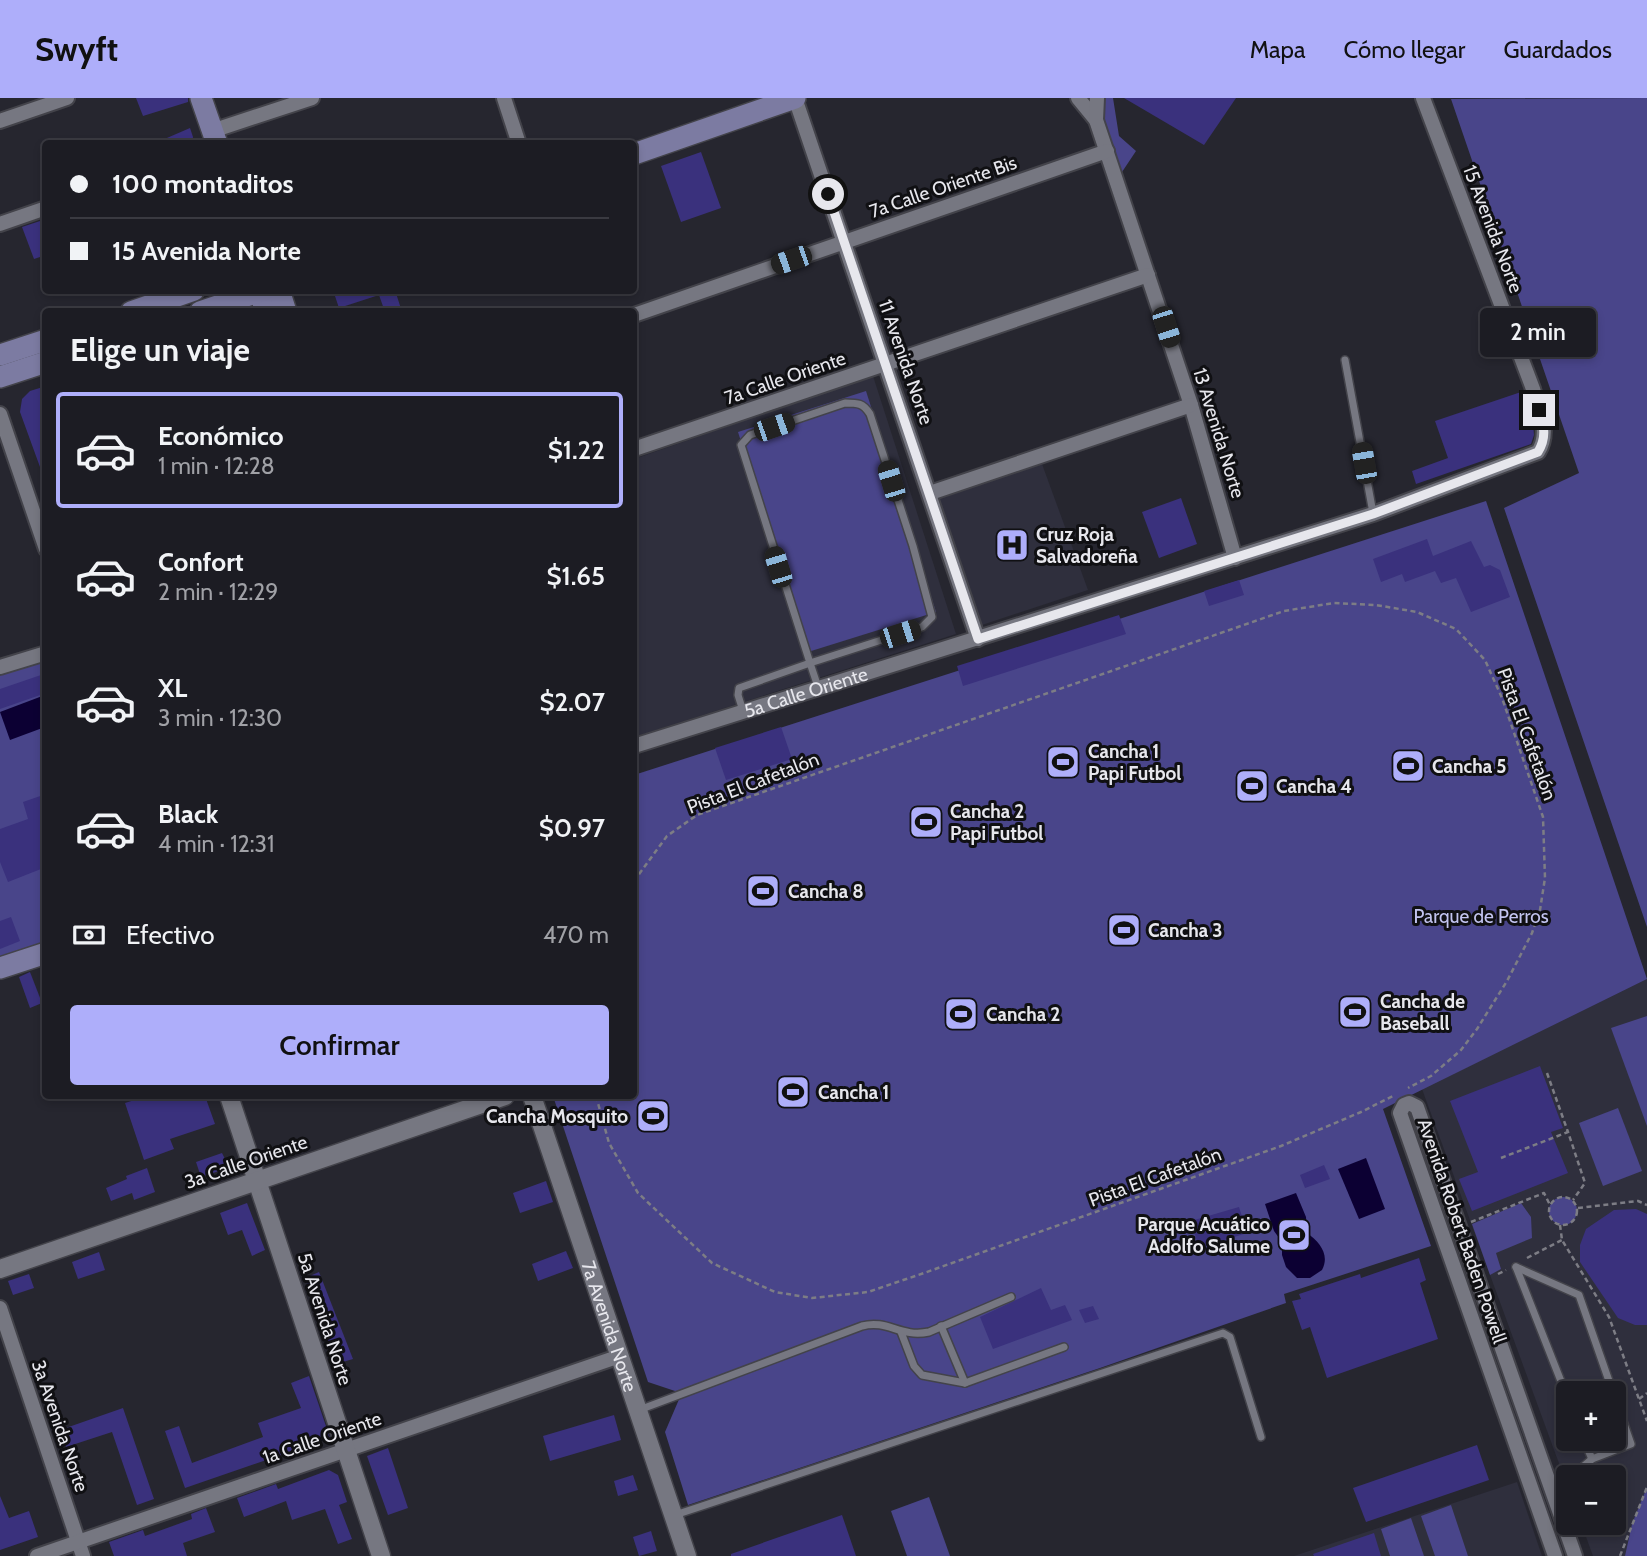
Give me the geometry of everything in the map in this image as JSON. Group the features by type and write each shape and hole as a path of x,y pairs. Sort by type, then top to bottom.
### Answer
{"main road":[{"path":"201,98 215,137"},
{"path":"637,153 795,98"},
{"path":"142,308 183,294"},
{"path":"215,308 265,295 281,308"},
{"path":"0,355 42,341"},
{"path":"0,377 42,363"},
{"path":"0,968 42,954"}],"street":[{"path":"0,121 67,98"},
{"path":"215,137 312,98"},
{"path":"504,98 518,140"},
{"name":"11 Avenida Norte","path":"795,98 978,639"},
{"name":"13 Avenida Norte","path":"1078,98 1096,120 1107,151 1191,405 1235,558"},
{"name":"13 Avenida Norte","path":"1096,120 1097,98"},
{"name":"15 Avenida Norte","path":"1423,98 1533,389 1545,431 1544,443 1538,452"},
{"name":"7a Calle Oriente Bis","path":"637,313 1107,151"},
{"path":"0,224 42,209"},
{"name":"7a Calle Oriente","path":"637,448 1148,275"},
{"path":"930,493 1191,405"},
{"path":"0,414 42,537"},
{"name":"5a Calle Oriente","path":"637,745 1373,514 1538,452"},
{"path":"0,667 42,654"},
{"name":"5a Avenida Norte","path":"230,1099 381,1556"},
{"name":"3a Calle Oriente","path":"0,1269 489,1099"},
{"name":"7a Avenida Norte","path":"533,1099 687,1556"},
{"name":"Avenida Robert Baden Powell","path":"1555,1556 1400,1113 1404,1105 1409,1103 1417,1107 1575,1556"},
{"name":"3a Avenida Norte","path":"0,1308 81,1549"},
{"path":"1476,1326 1493,1320"},
{"name":"1a Calle Oriente","path":"37,1556 81,1549 346,1450 620,1356"},
{"path":"1525,1464 1541,1458"}],"lane":[{"path":"1345,360 1373,514"},
{"path":"743,711 738,695 739,688 810,663 922,627 932,617 913,546 870,414 865,405 857,403 845,403 750,435 741,445 810,663 818,687"},
{"path":"1561,1381 1516,1267 1579,1295 1610,1381"},
{"path":"639,1410 862,1326 881,1324 901,1332 916,1334 1011,1297"},
{"path":"941,1326 965,1383"},
{"path":"901,1332 914,1366 922,1375 965,1383 1064,1347"},
{"path":"674,1515 1223,1333 1230,1337 1261,1437"},
{"path":"1626,1427 1632,1444 1626,1446"},
{"path":"1589,1451 1592,1459"},
{"path":"1585,1465 1592,1459 1613,1451"},
{"path":"1553,1493 1556,1490"}],"path":[{"name":"Pista El Cafetalón","path":"637,877 667,836 697,815 1284,611 1334,603 1376,605 1417,612 1456,629 1485,660 1502,698 1543,817 1545,878 1541,910 1532,933 1507,981 1477,1029 1461,1050 1431,1076 1407,1088"},
{"path":"1547,1073 1585,1183 1573,1200"},
{"name":"Pista El Cafetalón","path":"597,1099 609,1143 638,1193 712,1263 775,1292 812,1298 868,1292 924,1273 1281,1146 1396,1094"},
{"path":"1501,1158 1568,1132"},
{"path":"1465,1225 1544,1193 1550,1205 1552,1220 1560,1225 1574,1221 1578,1209 1573,1200 1561,1197 1550,1205"},
{"path":"1578,1209 1638,1200 1647,1205"},
{"path":"1560,1225 1562,1240 1609,1317 1647,1421"},
{"path":"1519,1263 1562,1240"},
{"path":"1498,1274 1508,1268"},
{"path":"1639,1399 1647,1393"},
{"path":"1620,1556 1647,1487"}],"shaded area":[{"path":"873,376 956,634 637,736 637,458"},
{"name":"Cruz Roja Salvadoreña","path":"1042,464 1088,590 982,625 938,499"},
{"path":"42,696 42,728 10,740 0,712"},
{"path":"1647,979 1647,1556 1593,1556 1585,1535 1626,1535 1626,1465 1560,1465 1422,1089"},
{"path":"1366,1158 1385,1209 1359,1219 1338,1169"},
{"name":"Parque Acuático Adolfo Salume","path":"1296,1193 1306,1217 1307,1233 1320,1245 1325,1259 1322,1270 1310,1278 1297,1278 1286,1267 1282,1242 1274,1231 1265,1204"},
{"path":"1517,1482 1542,1556 1294,1556"}],"green space":[{"path":"1101,98 1113,98 1119,136 1136,151 1118,178 1100,119"},
{"path":"1647,98 1647,927 1504,508 1579,473 1451,99"},
{"path":"866,391 936,612 808,652 738,432"},
{"name":"Parque de Perros","path":"1486,501 1647,979 1383,1109 1431,1246 1284,1294 1286,1303 1100,1368 688,1505 665,1432 680,1397 678,1392 648,1382 554,1099 637,1099 637,774"},
{"path":"42,658 42,950 0,965 0,672"},
{"path":"1647,1016 1647,1126 1611,1028"},
{"path":"1618,1108 1642,1171 1603,1186 1579,1123"},
{"path":"1563,1197 1573,1201 1577,1211 1573,1221 1563,1225 1553,1221 1549,1211 1553,1201"},
{"path":"1521,1203 1531,1217 1532,1238 1496,1253 1501,1269 1490,1275 1472,1224"},
{"path":"1647,1487 1647,1556 1625,1556 1632,1524"},
{"path":"929,1497 950,1556 907,1556 891,1511"},
{"path":"1451,1505 1468,1556 1435,1556 1421,1516"},
{"path":"1411,1518 1424,1556 1390,1556 1381,1529"}],"building":[{"path":"136,98 188,98 188,102 143,116"},
{"path":"1124,98 1236,98 1204,145"},
{"path":"190,128 193,137 193,140 162,140"},
{"path":"701,152 721,208 681,222 661,166"},
{"path":"42,220 42,256 34,259 22,227"},
{"path":"334,294 396,294 401,308 384,308 379,295 339,308"},
{"path":"42,387 42,472 20,412 22,399 30,391"},
{"path":"1524,391 1533,423 1534,435 1531,444 1416,484 1412,471 1448,458 1435,421"},
{"path":"1181,498 1197,544 1159,558 1142,512"},
{"path":"1427,539 1433,556 1471,541 1484,567 1490,565 1500,570 1510,597 1471,612 1456,578 1441,583 1435,571 1405,582 1402,574 1381,582 1373,559"},
{"path":"1239,580 1244,595 1209,606 1204,591"},
{"path":"1119,615 1126,634 963,686 957,666"},
{"path":"41,675 42,694 0,709 0,689"},
{"path":"781,727 792,759 726,780 715,748"},
{"path":"42,795 42,869 8,882 0,862 0,829 28,819 23,802"},
{"path":"11,917 20,941 0,949 0,921"},
{"path":"30,972 42,1003 30,1008 19,977"},
{"path":"1540,1066 1563,1128 1551,1132 1568,1173 1472,1211 1459,1179 1478,1172 1450,1101"},
{"path":"138,1099 206,1099 215,1124 170,1139 174,1149 144,1160 125,1103"},
{"path":"222,1153 226,1161 225,1169 201,1177 196,1162"},
{"path":"1324,1165 1330,1179 1305,1188 1300,1175"},
{"path":"147,1168 155,1192 134,1200 132,1193 111,1201 106,1188"},
{"path":"546,1181 553,1202 520,1213 513,1193"},
{"path":"247,1203 265,1250 252,1256 242,1230 228,1235 220,1213"},
{"path":"1239,1207 1247,1233 1199,1248 1191,1221"},
{"path":"1636,1209 1647,1214 1647,1325 1635,1325 1618,1318 1580,1262 1580,1245 1586,1229 1614,1210"},
{"path":"566,1251 573,1268 538,1281 532,1264"},
{"path":"99,1252 105,1270 78,1279 72,1262"},
{"path":"1419,1258 1426,1280 1420,1283 1438,1339 1327,1378 1310,1327 1302,1330 1292,1301 1301,1299 1299,1294 1360,1274 1361,1278"},
{"path":"319,1272 353,1359 336,1364 305,1278"},
{"path":"29,1274 34,1288 13,1295 8,1281"},
{"path":"1041,1288 1051,1310 1065,1305 1072,1320 993,1349 980,1317"},
{"path":"1093,1306 1099,1319 1085,1323 1079,1310"},
{"path":"309,1376 330,1438 185,1488 165,1431 179,1426 192,1463 263,1437 258,1423 301,1408 291,1383"},
{"path":"123,1408 154,1499 137,1505 112,1432 66,1447 60,1430"},
{"path":"614,1415 621,1440 550,1461 543,1436"},
{"path":"1477,1445 1489,1480 1366,1522 1353,1488"},
{"path":"388,1448 408,1508 388,1515 367,1456"},
{"path":"329,1470 338,1475 347,1502 339,1505 352,1539 338,1544 325,1509 292,1520 286,1501 244,1517 237,1498 276,1484 278,1489"},
{"path":"633,1475 638,1490 618,1496 614,1481"},
{"path":"0,1496 9,1518 29,1511 38,1537 0,1550"},
{"path":"206,1508 215,1532 183,1543 187,1556 114,1556 109,1542 143,1530 145,1536 192,1519 191,1514"},
{"path":"842,1515 856,1556 731,1556 731,1554"},
{"path":"651,1531 657,1551 639,1556 633,1537"},
{"path":"1374,1533 1381,1556 1313,1554"}],"place":[{"name":"Cruz Roja Salvadoreña","path":"1012,545"},
{"name":"Cancha 1 Papi Futbol","path":"1063,762"},
{"name":"Cancha 5","path":"1408,766"},
{"name":"Cancha 4","path":"1252,786"},
{"name":"Cancha 2 Papi Futbol","path":"926,822"},
{"name":"Cancha 8","path":"763,891"},
{"name":"Cancha 3","path":"1124,930"},
{"name":"Cancha de Baseball","path":"1355,1012"},
{"name":"Cancha 2","path":"961,1014"},
{"name":"Cancha 1","path":"793,1092"},
{"name":"Cancha Mosquito","path":"653,1116"},
{"name":"Parque Acuático Adolfo Salume","path":"1294,1235"}],"route":[{"path":"828,194 978,639 1373,514 1538,452 1544,443 1545,431 1539,410"}]}
